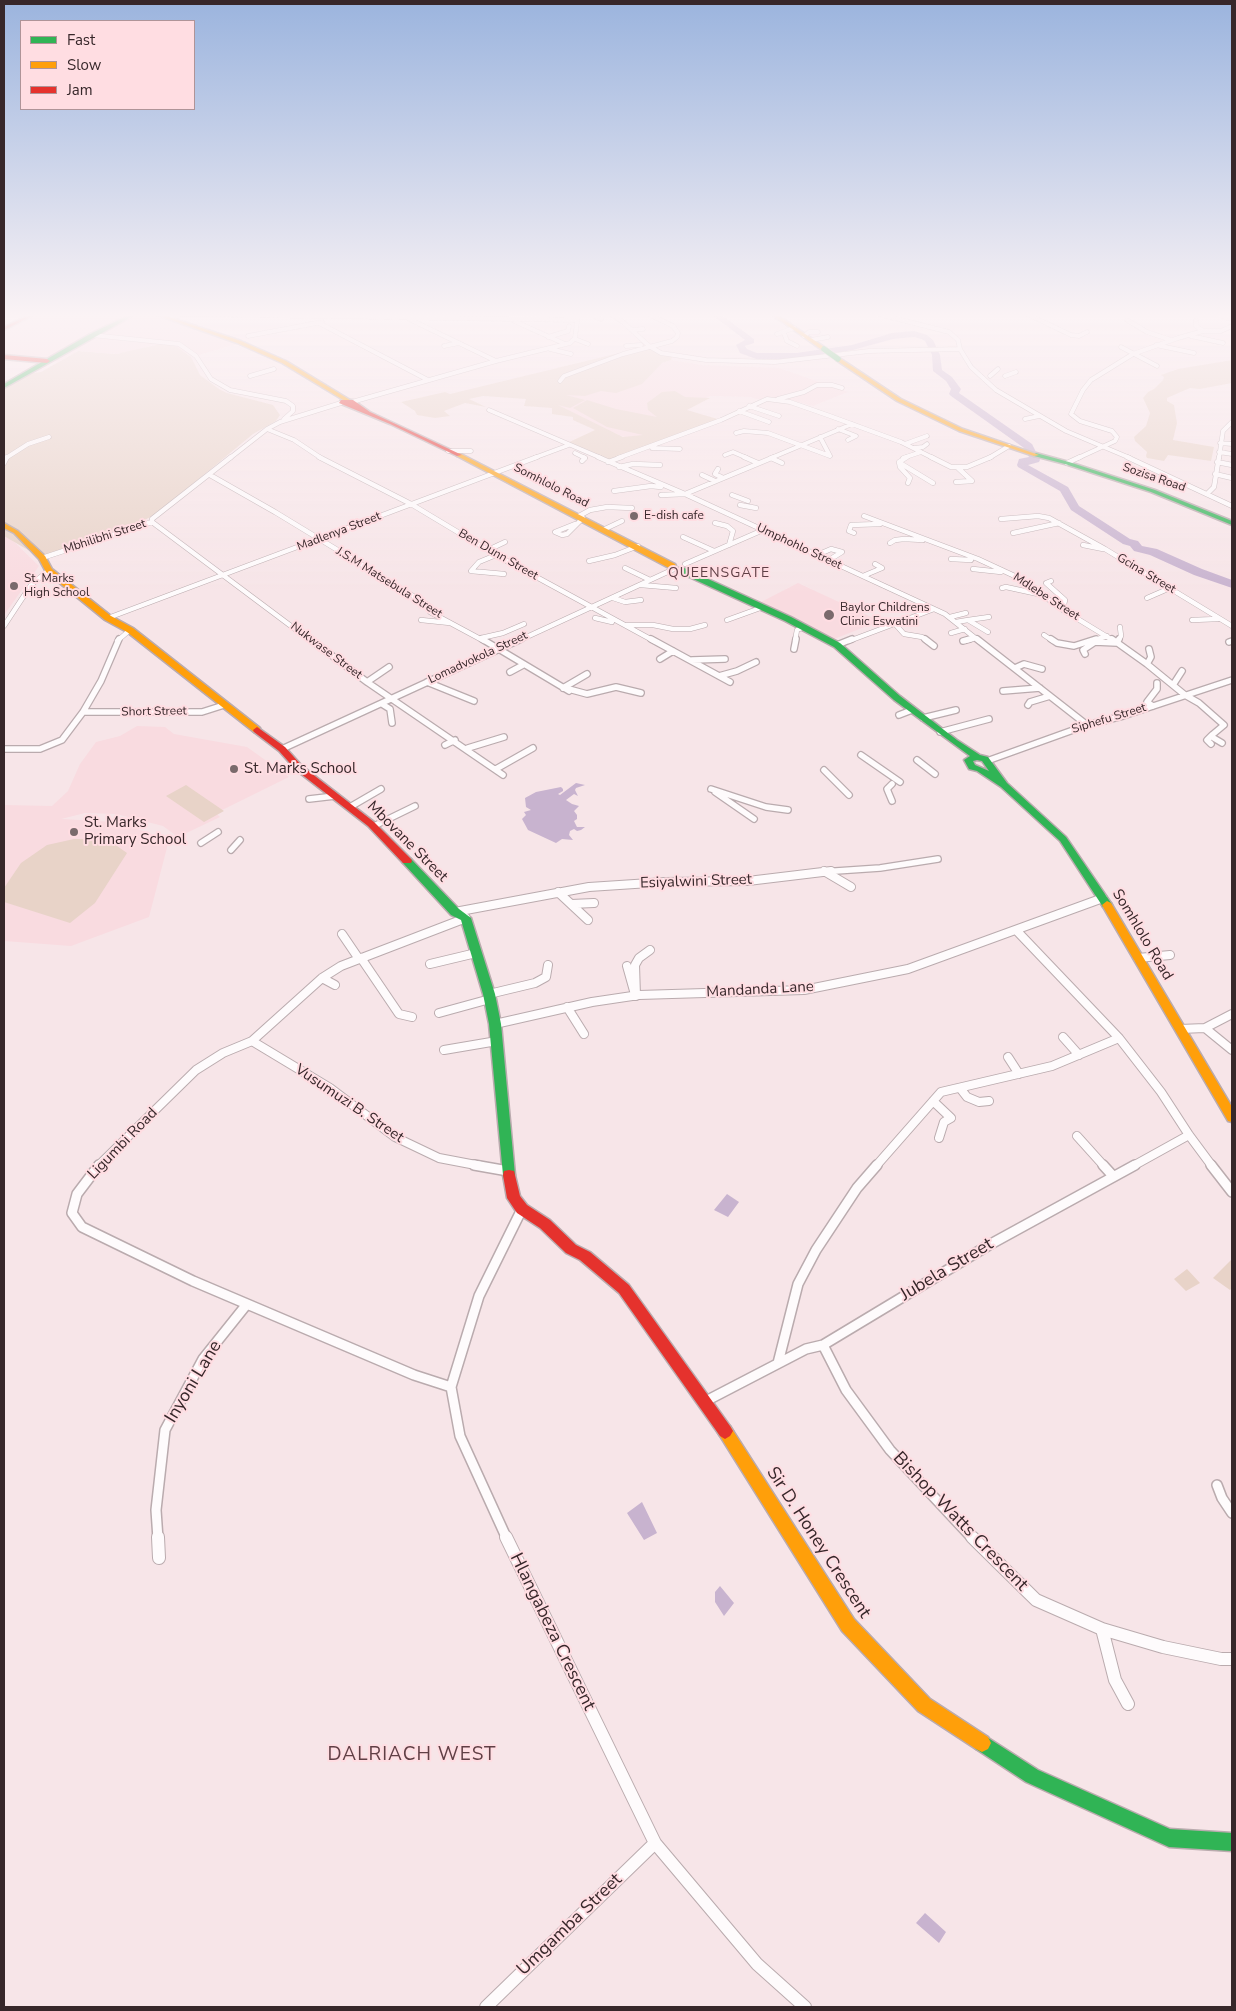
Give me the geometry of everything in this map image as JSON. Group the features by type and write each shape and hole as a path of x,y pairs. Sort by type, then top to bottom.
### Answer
{"main road":[{"name":"Somhlolo Road","path":"359,408 496,474 579,519 605,529 837,645 912,710 980,763 1063,839 1103,898 1232,1117"},
{"name":"Sozisa Road","path":"914,408 961,430 1152,491 1232,523"},
{"name":"Mbovane Street","path":"4,525 16,532 42,558 49,570 108,618 130,630 282,749 299,768 374,826 455,912 466,918"},
{"path":"466,918 495,1024 508,1171 514,1198 522,1209"},
{"name":"Sir D. Honey Crescent","path":"522,1209 545,1224 571,1249 585,1256 624,1288 740,1453 848,1625 924,1705 1032,1776 1169,1838 1232,1842"}],"street":[{"path":"280,422 293,411 293,408"},
{"name":"Mbhilibhi Street","path":"42,558 152,522 152,518 267,429 280,422 329,408"},
{"path":"608,462 690,432 745,408"},
{"path":"755,408 779,416"},
{"path":"805,408 904,443 944,465 958,468 984,461 1013,448"},
{"path":"1026,408 1066,431 1208,493 1232,506"},
{"path":"1067,463 1115,441 1117,437 1116,434 1080,421 1071,414 1074,408"},
{"name":"Umphohlo Street","path":"489,410 684,494 934,609 956,622 1087,725"},
{"path":"739,411 768,422"},
{"path":"1025,419 1039,416"},
{"path":"1208,493 1214,487 1218,452 1224,430 1232,422"},
{"path":"835,423 840,429 856,436 848,440"},
{"path":"661,495 684,494 746,470 758,463 852,424"},
{"name":"Ben Dunn Street","path":"267,429 287,436 321,458 412,504 496,555 730,682"},
{"path":"1224,430 1230,431"},
{"path":"736,434 744,431 784,436 800,446 830,456 820,437"},
{"path":"896,446 927,436"},
{"path":"4,463 7,458 28,444 50,437"},
{"path":"1220,442 1232,444"},
{"path":"914,448 923,447 926,444"},
{"name":"Madlenya Street","path":"108,618 570,445"},
{"path":"647,447 680,449"},
{"path":"448,451 472,451"},
{"path":"725,455 733,452 758,463"},
{"path":"899,463 901,459 921,452"},
{"path":"1218,452 1232,454"},
{"path":"575,454 585,458 582,461"},
{"path":"770,458 782,462"},
{"path":"1217,462 1232,465"},
{"path":"899,463 933,483"},
{"path":"899,463 900,467 910,478 908,483"},
{"path":"619,467 633,464 660,465"},
{"path":"956,482 972,481 958,468"},
{"path":"718,469 715,474 723,478"},
{"path":"1215,474 1232,478"},
{"name":"J.S.M Matsebula Street","path":"210,475 428,605 430,612 481,638 569,691"},
{"path":"702,475 716,481"},
{"path":"614,491 651,486 668,487"},
{"path":"1198,489 1214,487"},
{"path":"732,495 748,501"},
{"path":"740,505 756,508"},
{"path":"579,519 590,510 632,508"},
{"name":"Mdlebe Street","path":"864,516 935,542 1010,574 1147,664 1173,685 1181,696"},
{"name":"Gcina Street","path":"1001,519 1038,516 1059,523 1232,626"},
{"path":"605,529 622,521"},
{"name":"Nukwase Street","path":"152,522 367,682 468,748 504,775"},
{"path":"715,523 727,526 733,531 729,545"},
{"path":"1013,533 1059,523"},
{"path":"854,533 849,531 851,525 899,528"},
{"name":"Lomadvokola Street","path":"282,749 382,704 498,648 763,530"},
{"path":"683,537 714,551"},
{"path":"890,543 895,540 904,539 935,542"},
{"path":"488,550 505,542"},
{"path":"1083,545 1104,549"},
{"path":"589,562 638,546"},
{"path":"817,555 831,549 842,552 829,560"},
{"path":"496,555 479,562 471,571 504,574"},
{"path":"952,559 964,558 990,564"},
{"path":"863,576 882,568 875,564"},
{"path":"625,568 650,580"},
{"path":"4,626 31,585 49,570"},
{"path":"973,570 1010,574"},
{"path":"1052,581 1046,583 1065,600 1063,610"},
{"path":"641,585 676,588"},
{"path":"1002,588 1006,587 1043,595"},
{"path":"1148,598 1157,595 1164,589 1170,588"},
{"path":"613,598 625,602 641,600"},
{"path":"727,620 763,607"},
{"path":"837,645 934,609"},
{"path":"950,618 966,613"},
{"path":"956,622 989,617"},
{"path":"595,618 623,624 653,625 673,629 690,629 705,625"},
{"path":"1192,620 1220,618"},
{"path":"421,620 455,624"},
{"path":"968,620 988,632"},
{"path":"481,638 503,633 524,624"},
{"path":"895,624 904,634 922,637 934,646"},
{"path":"794,649 797,630 804,627"},
{"path":"1085,654 1083,650 1095,642 1117,643 1121,636 1120,627"},
{"path":"951,633 965,629"},
{"path":"4,749 40,749 62,740 83,712 101,681 118,643 117,641 130,630"},
{"path":"1044,635 1057,643 1074,646 1107,636"},
{"path":"963,641 976,638"},
{"path":"1147,664 1150,656 1149,649"},
{"path":"660,660 673,651"},
{"path":"690,660 725,659"},
{"path":"719,676 756,662"},
{"path":"1015,668 1024,664 1042,668"},
{"path":"510,672 523,665"},
{"path":"367,682 389,667"},
{"path":"1173,685 1182,671"},
{"path":"563,688 587,674"},
{"name":"Siphefu Street","path":"980,763 1087,725 1124,716 1232,680"},
{"path":"427,682 474,701"},
{"path":"1225,682 1232,685"},
{"path":"1153,706 1147,702 1157,689 1157,683"},
{"path":"563,688 587,694 616,687 641,693"},
{"path":"1003,691 1040,688"},
{"path":"1028,705 1030,702 1050,696"},
{"path":"1181,696 1202,712"},
{"path":"1181,696 1199,702 1224,725 1207,740 1211,744"},
{"path":"382,704 390,709 392,723"},
{"name":"Short Street","path":"83,712 202,712 224,705"},
{"path":"900,715 912,710"},
{"path":"923,718 956,710"},
{"path":"940,732 989,719"},
{"path":"1212,734 1212,737 1222,742"},
{"path":"468,748 504,737"},
{"path":"445,745 455,740"},
{"path":"486,773 533,748"},
{"path":"861,755 900,782"},
{"path":"917,760 935,774"},
{"path":"824,770 849,795"},
{"path":"892,784 887,789 892,801"},
{"path":"350,807 381,789"},
{"path":"754,819 711,789 766,806 788,810"},
{"path":"308,799 335,796"},
{"path":"374,826 415,806"},
{"path":"202,843 218,832"},
{"path":"231,850 240,840"},
{"name":"Esiyalwini Street","path":"455,912 589,887 665,882 748,881 847,868 880,868 938,859"},
{"path":"824,871 851,887"},
{"path":"558,892 588,920"},
{"name":"Mandanda Lane","path":"495,1024 592,1002 636,996 804,990 908,969 1103,898"},
{"path":"571,904 594,903"},
{"name":"Ligumbi Road","path":"451,1387 406,1372 186,1277 82,1227 72,1213 77,1194 92,1172 196,1070 223,1053 252,1041 322,978 341,966 431,928 466,918"},
{"path":"1016,930 1120,1038 1125,1048 1161,1092 1189,1135 1232,1192"},
{"path":"342,934 399,1014 412,1017"},
{"path":"636,996 636,965 639,958 650,950"},
{"path":"430,964 476,953"},
{"path":"1138,958 1170,955"},
{"path":"439,1013 536,983 546,977 548,965"},
{"path":"627,966 636,996"},
{"path":"322,978 335,985"},
{"path":"567,1007 584,1034"},
{"path":"1180,1029 1205,1028 1232,1014"},
{"path":"1205,1028 1232,1050"},
{"path":"1063,1038 1079,1055"},
{"path":"778,1363 798,1284 816,1250 857,1188 941,1092 1052,1066 1120,1038"},
{"name":"Vusumuzi B. Street","path":"252,1041 330,1088 396,1137 439,1158 508,1171"},
{"path":"444,1050 497,1041"},
{"path":"1221,1041 1232,1043"},
{"path":"1008,1058 1019,1074"},
{"path":"960,1088 967,1097 979,1102 989,1101"},
{"path":"933,1101 951,1118 944,1122 938,1138"},
{"name":"Jubela Street","path":"704,1402 806,1348 823,1344 988,1245 1189,1135"},
{"path":"1077,1136 1113,1176"},
{"name":"Hlangabeza Crescent","path":"522,1209 479,1296 451,1387 460,1436 504,1533 655,1843 757,1964 805,2007"},
{"name":"Inyoni Lane","path":"159,1558 156,1510 165,1430 203,1359 247,1304"},
{"name":"Bishop Watts Crescent","path":"823,1344 846,1390 890,1450 960,1526 1036,1600 1102,1629 1221,1660 1232,1658"},
{"path":"1217,1485 1222,1498 1232,1513"},
{"path":"1102,1629 1115,1680 1128,1704"},
{"name":"Umgamba Street","path":"486,2007 655,1843"}],"shaded area":[{"path":"4,408 275,408 280,415 276,421 253,434 158,513 135,525 42,558 4,536"},
{"path":"410,408 452,408 444,411 450,416 435,418 417,415"},
{"path":"550,408 689,408 645,445"},
{"path":"550,408 564,408 623,437 643,435 607,427 573,408 612,408 657,417 648,408 691,408 687,410 721,420 608,462 565,444 595,430 573,420 573,417 552,414 552,408"},
{"path":"1148,408 1174,408 1177,423 1173,440 1214,447 1211,461 1168,455 1164,461 1147,458 1147,452 1135,441 1134,437 1146,426 1150,413"},
{"name":"St. Marks High School","path":"4,532 39,566 4,615"},
{"name":"Baylor Childrens Clinic Eswatini","path":"798,583 880,621 834,639 761,602"},
{"name":"St. Marks Primary School","path":"137,726 165,727 174,734 247,747 289,777 216,813 220,817 178,837 163,826 116,814 85,813 61,819 117,822 169,840 149,917 71,946 4,941 4,805 52,806 68,791 80,764 96,742 120,736"},
{"path":"576,783 585,785 576,788 578,796 574,794 566,800 579,806 574,811 577,819 574,821 577,827 585,827 581,830 577,831 574,829 570,831 569,835 573,840 562,839 556,843 528,830 522,819 526,815 524,812 531,810 526,807 525,798 536,792 561,787 563,791 558,794 560,795"},
{"path":"186,785 224,811 204,822 166,796"},
{"path":"74,839 107,839 127,853 95,903 70,923 4,902 4,888 21,863 47,845"},
{"path":"727,1194 739,1202 728,1217 714,1210"},
{"path":"1232,1259 1232,1288 1230,1290 1213,1278"},
{"path":"1187,1269 1200,1283 1186,1291 1174,1279"},
{"path":"642,1502 657,1533 644,1540 627,1513"},
{"path":"720,1586 734,1603 724,1616 715,1602 715,1592"},
{"path":"925,1913 946,1932 939,1943 916,1923"}],"waterway":[{"path":"974,408 1028,446 1035,460 1023,461 1022,465 1064,489 1075,508 1127,542 1134,543 1138,549 1153,552 1198,572 1232,584"}],"traffic: fast":[{"path":"1036,455 1153,491 1232,523"},
{"path":"681,570 788,619 837,645 897,698 954,742 977,757"},
{"path":"1004,785 985,759 977,757 968,760 972,767 980,769 1004,785 1063,839 1107,905"},
{"path":"407,861 455,912 466,918 489,994 495,1024 509,1175"},
{"path":"982,1743 1032,1776 1169,1838 1232,1842"}],"traffic: slow":[{"path":"915,408 961,430 1036,455"},
{"path":"459,455 672,566"},
{"path":"4,525 16,532 42,558 49,570 108,618 130,630 257,730"},
{"path":"1107,905 1232,1117"},
{"path":"725,1431 848,1625 924,1705 982,1743"}],"traffic: jam":[{"path":"355,408 367,413"},
{"path":"360,408 367,413"},
{"path":"367,413 459,455"},
{"path":"257,730 282,749 299,768 371,824 407,861"},
{"path":"509,1175 514,1198 522,1209 545,1224 571,1249 585,1256 624,1289 725,1431"}],"place":[{"name":"E-dish cafe","path":"634,516"},
{"name":"St. Marks High School","path":"14,586"},
{"name":"Baylor Childrens Clinic Eswatini","path":"829,615"},
{"name":"St. Marks School","path":"234,769"},
{"name":"St. Marks Primary School","path":"74,832"}],"district":[{"name":"QUEENSGATE","path":"719,574"},
{"name":"DALRIACH WEST","path":"412,1755"}]}
